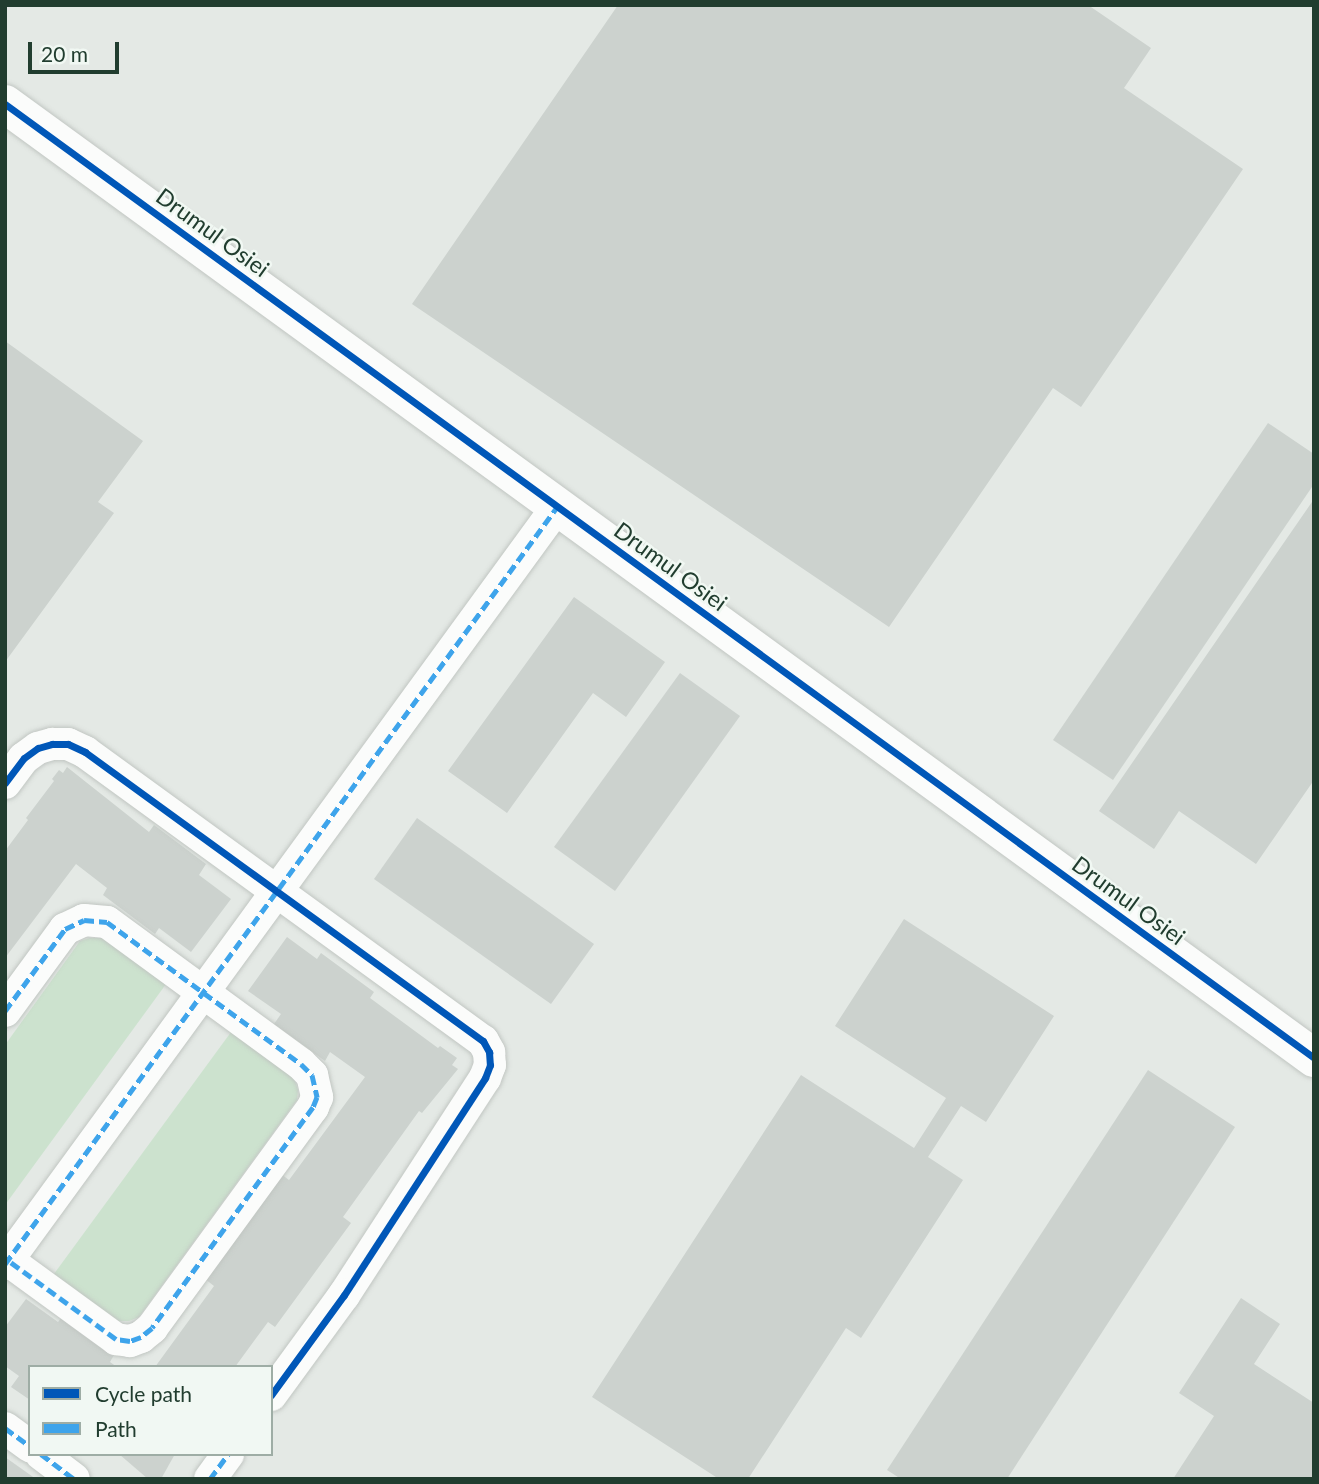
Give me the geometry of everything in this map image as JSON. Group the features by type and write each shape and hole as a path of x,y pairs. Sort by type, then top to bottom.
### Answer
{"street":[{"name":"Drumul Osiei","path":"5,104 1314,1058"},
{"path":"5,1011 65,929 84,920 107,922 204,992 312,1075 317,1086 313,1107 152,1328 141,1337 130,1341 116,1339 6,1261 204,992 557,507"},
{"path":"5,783 24,758 38,748 52,744 68,744 85,752 483,1041 489,1052 490,1065 485,1078 344,1295 273,1392"},
{"path":"5,1428 28,1445"},
{"path":"44,1456 74,1479"},
{"path":"210,1479 227,1456"}],"green space":[{"path":"107,938 169,980 5,1205 5,1045 80,941"},
{"path":"234,1028 292,1073 298,1090 297,1100 139,1317 129,1321 112,1321 51,1278"}],"building":[{"path":"618,5 1088,5 1151,48 1124,88 1243,169 1081,407 1053,388 889,627 412,304"},
{"path":"5,341 143,441 98,502 114,513 5,662"},
{"path":"1268,423 1314,454 1314,484 1113,780 1053,740"},
{"path":"1314,499 1314,780 1256,864 1179,811 1154,849 1099,811"},
{"path":"574,597 665,662 626,717 593,693 507,813 448,771"},
{"path":"680,673 740,716 615,891 554,847"},
{"path":"67,767 149,832 154,825 206,864 199,875 231,899 191,952 159,928 155,934 103,895 107,888 76,864 5,958 5,851 54,781 52,779 59,770 63,773"},
{"path":"417,818 594,944 551,1004 374,879"},
{"path":"904,919 1054,1016 986,1122 961,1106 928,1157 963,1180 861,1338 846,1328 748,1479 719,1479 592,1397 801,1075 914,1148 946,1098 835,1026"},
{"path":"287,937 317,959 321,953 374,992 370,998 438,1048 440,1046 457,1058 452,1065 458,1069 422,1113 419,1111 343,1217 351,1223 275,1327 268,1322 236,1365 156,1365 214,1286 205,1279 281,1174 289,1180 365,1077 330,1052 325,1061 274,1024 281,1014 248,991"},
{"path":"1148,1070 1235,1127 1007,1479 901,1479 887,1470"},
{"path":"1241,1298 1280,1324 1254,1364 1314,1403 1314,1479 1173,1479 1214,1416 1179,1393"},
{"path":"26,1299 58,1322 62,1317 114,1355 110,1362 114,1365 28,1365 28,1399 11,1387 19,1376 5,1366 5,1327"},
{"path":"121,1456 174,1456 161,1479 148,1479"},
{"path":"5,1457 36,1479 5,1479"}],"marked path":[{"path":"5,1264 557,507"},
{"path":"5,1011 65,929 84,920 107,922 301,1064 312,1075 317,1097 313,1107 152,1328 141,1337 130,1341 116,1339 5,1258"},
{"path":"5,1428 28,1445"},
{"path":"44,1456 74,1479"},
{"path":"210,1479 227,1456"}],"cycle path":[{"path":"5,104 1314,1058"},
{"path":"5,783 24,758 38,748 52,744 68,744 85,752 483,1041 489,1052 490,1065 485,1078 344,1295 273,1392"}]}
